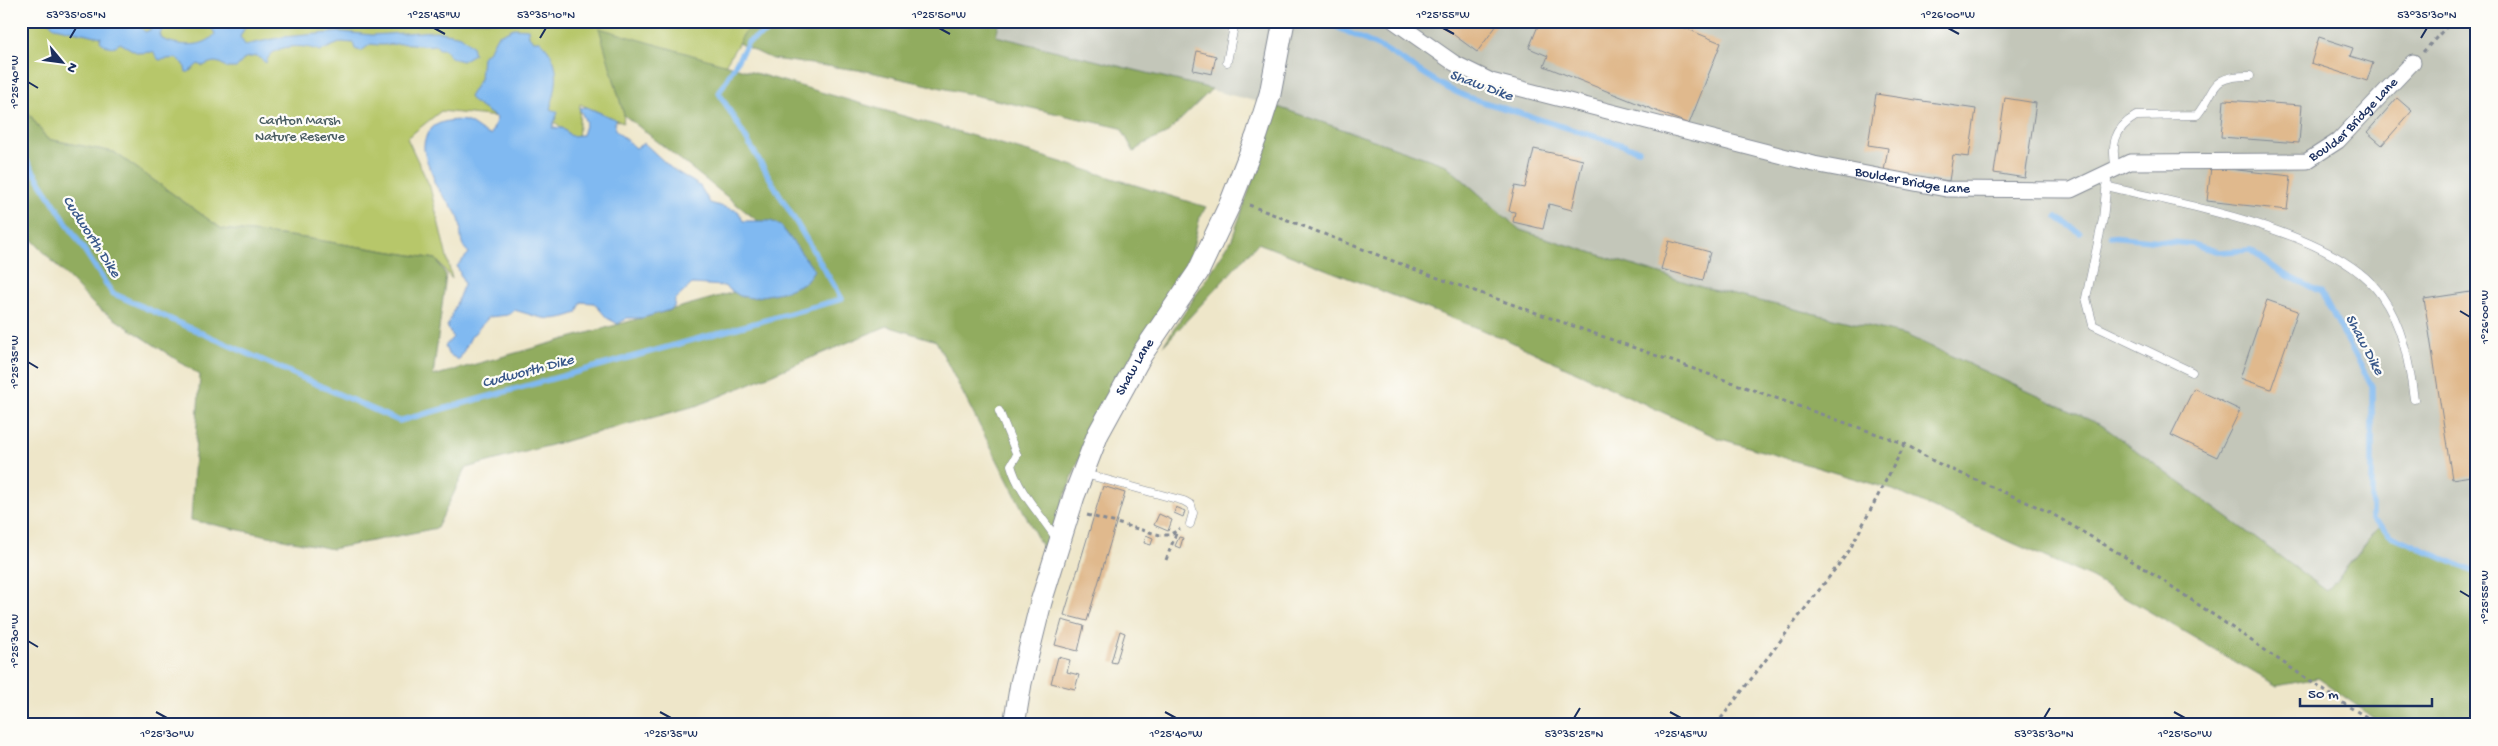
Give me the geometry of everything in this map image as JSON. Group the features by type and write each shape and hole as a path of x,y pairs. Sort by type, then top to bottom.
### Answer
{"street":[{"name":"Shaw Lane","path":"1014,725 1041,602 1070,510 1098,434 1142,354 1198,272 1232,198 1257,135 1270,94 1284,21"},
{"name":"Boulder Bridge Lane","path":"1394,21 1454,63 1491,82 1814,164 1946,190 2071,190 2110,176 2130,162 2308,161 2338,141 2413,62"}],"lane":[{"path":"1227,62 1235,21"},
{"path":"2192,372 2093,325 2086,298 2103,219 2112,152 2116,137 2128,121 2136,116 2197,115 2211,90 2218,84 2234,76 2250,76"},
{"path":"2110,176 2204,210 2291,235 2326,250 2354,269 2380,293 2395,319 2408,360 2414,399"},
{"path":"999,411 1017,455 1011,465 1014,474 1033,508 1059,544"},
{"path":"1083,474 1184,501 1191,505 1193,514 1190,524"}],"path":[{"path":"2413,62 2452,21"},
{"path":"1232,198 1424,273 1905,444 1935,462 2049,512 2149,571 2341,702 2380,725"},
{"path":"1716,725 1849,551 1905,444"},
{"path":"1070,510 1160,535 1177,531 1190,524"},
{"path":"1166,560 1177,531"}],"shaded area":[{"path":"1000,21 2477,21 2477,573 2392,536 2380,527 2327,591 2103,426 1708,289 1520,230 1513,222 1278,107 996,36"}],"green space":[{"name":"Carlton Marsh Nature Reserve","path":"21,21 752,21 725,65 600,29 624,115 623,123 580,104 578,142 556,123 441,111 407,138 430,187 452,279 436,259 298,237 222,229 114,152 47,139 21,102"},
{"path":"752,21 1000,21 996,36 1212,89 1166,134 1144,144 1134,152 1121,128 866,71 772,59 738,43"},
{"path":"599,28 1032,153 1206,207 1200,217 1189,264 1095,418 1044,551 936,341 887,326 699,405 466,468 437,528 332,549 191,520 200,375 95,306 21,228 21,102 47,139 114,152 222,229 298,237 436,259 446,275 433,376 792,276 769,230 624,115"},
{"path":"1278,107 1446,165 1520,230 1708,289 1906,335 2103,426 2327,591 2380,526 2392,536 2477,573 2477,725 2384,725 2318,678 2277,686 2092,578 1893,490 1718,438 1503,338 1258,243 1163,346 1232,239"}],"water":[{"path":"48,21 112,21 116,26 139,26 145,32 150,30 154,21 167,21 160,34 162,39 190,45 204,42 215,34 208,21 248,21 240,37 245,45 283,37 342,32 372,35 436,31 461,36 472,46 474,54 462,61 452,57 445,49 439,49 436,45 371,44 361,51 355,49 353,43 342,42 320,51 298,46 281,49 269,56 266,63 257,56 245,58 236,68 227,68 213,62 203,66 198,64 189,72 186,72 184,64 176,58 159,60 153,52 138,53 120,43 112,47 107,46 100,41 101,37 54,27"},
{"path":"514,28 528,29 529,36 533,41 540,41 552,57 555,65 556,82 550,109 558,112 552,128 562,128 571,136 582,135 586,122 579,108 586,107 615,119 615,130 636,148 644,143 671,168 700,186 710,203 738,211 743,221 771,221 781,226 814,270 806,282 786,291 752,298 740,296 724,286 692,284 675,300 674,307 670,310 642,318 627,318 618,324 607,318 594,303 581,302 577,313 551,319 514,310 508,315 489,317 471,337 459,360 448,354 445,346 453,337 447,327 464,284 457,266 469,253 462,244 457,215 434,183 433,174 425,156 425,139 432,128 452,120 465,121 491,135 497,118 473,102 469,97 480,79 482,57 489,51 497,36"}],"building":[{"path":"1435,21 1500,21 1477,52"},
{"path":"1540,21 1668,21 1721,43 1689,124 1544,66 1548,56 1529,48"},
{"path":"2319,37 2353,48 2350,56 2373,63 2367,81 2311,63"},
{"path":"1197,51 1216,56 1212,74 1193,70"},
{"path":"1876,94 1976,109 1969,157 1953,155 1949,181 1884,171 1888,148 1868,145"},
{"path":"2005,98 2036,103 2025,178 1994,173"},
{"path":"2397,98 2412,111 2382,145 2367,132"},
{"path":"2224,100 2302,105 2299,143 2221,137"},
{"path":"1534,149 1583,160 1572,210 1549,204 1543,229 1513,222 1515,212 1509,211 1515,186 1525,188"},
{"path":"2211,167 2291,176 2287,210 2207,201"},
{"path":"1669,241 1710,252 1703,280 1661,269"},
{"path":"2477,291 2477,475 2452,479 2424,299"},
{"path":"2267,300 2298,311 2271,389 2240,378"},
{"path":"2194,388 2240,410 2217,457 2171,435"},
{"path":"1103,486 1125,493 1087,621 1064,615"},
{"path":"1176,507 1185,511 1183,517 1174,513"},
{"path":"1159,514 1172,520 1168,531 1154,525"},
{"path":"1146,535 1153,538 1151,545 1144,543"},
{"path":"1179,537 1183,538 1180,548 1175,546"},
{"path":"1062,620 1084,626 1078,651 1055,645"},
{"path":"1120,631 1125,633 1116,663 1111,662"},
{"path":"1058,657 1070,660 1067,672 1079,675 1075,689 1051,683"}],"waterway":[{"name":"Cudworth Dike","path":"21,152 112,293 399,421 842,299 719,93 748,42 786,21"},
{"name":"Shaw Dike","path":"1324,21 1386,50 1447,88 1467,97 1639,150"},
{"name":"Shaw Dike","path":"2057,217 2080,233"},
{"name":"Shaw Dike","path":"2110,236 2192,244 2219,252 2251,250 2282,273 2321,292 2372,386 2372,519 2392,536 2477,573"}]}
